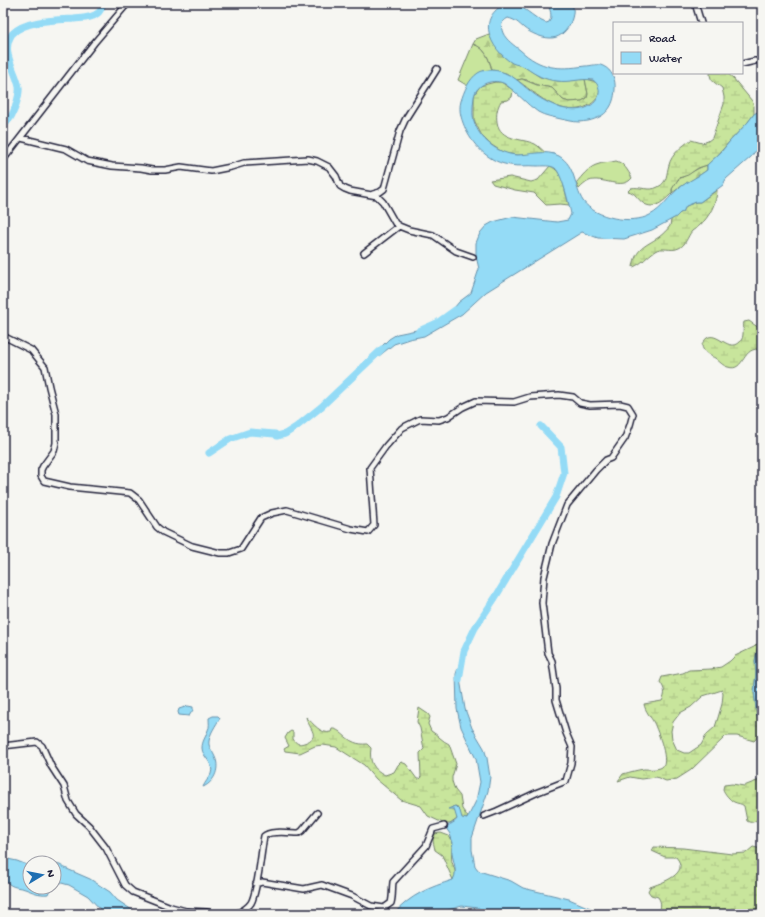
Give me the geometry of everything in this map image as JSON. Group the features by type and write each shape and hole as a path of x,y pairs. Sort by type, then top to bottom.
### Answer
{"street":[{"path":"3,160 94,43 128,3"},
{"path":"695,3 701,22"},
{"path":"743,64 755,61"},
{"path":"372,194 380,192 384,189 400,131 406,118 436,69"},
{"path":"21,138 66,149 87,162 152,170 166,170 181,167 211,170 231,167 244,163 311,159 332,170 340,186 345,189 377,196 395,223 399,226 433,236 456,251 473,257"},
{"path":"364,253 399,226"},
{"path":"3,336 31,350 45,367 56,414 56,443 54,451 41,470 41,476 44,481 70,487 130,493 139,500 157,527 162,531 192,546 220,553 230,553 241,549 261,518 272,513 287,510 351,529 368,532 374,526 370,468 386,446 402,428 420,419 439,420 448,417 463,407 476,401 514,402 530,397 559,395 573,397 580,403 590,405 620,404 628,406 633,414 625,438 611,458 606,460 596,470 566,505 552,544 544,577 542,603 548,653 552,661 556,700 572,747 571,763 566,781 484,816"},
{"path":"3,746 37,742 42,746 51,766 64,786 68,801 76,814 89,826 106,848 125,885 133,892 190,913 206,912 216,914"},
{"path":"236,914 244,910 251,903 256,884 264,836 271,833 299,833 317,813"},
{"path":"256,884 262,882 304,889 322,885 352,896 371,906 384,908 391,903 393,882 426,846 433,829 444,826"}],"green space":[{"path":"489,34 503,56 513,63 525,67 540,77 558,81 585,79 588,94 587,98 582,101 569,102 563,100 552,88 537,85 527,80 517,80 506,73 492,70 484,51 473,44 476,39"},
{"path":"473,44 484,51 492,70 483,71 468,86 458,80"},
{"path":"710,74 728,74 733,78 752,101 754,106 754,114 717,156 707,165 679,178 672,189 672,193 659,204 651,206 647,205 633,193 628,191 631,188 651,189 658,187 664,183 670,161 681,147 691,140 702,143 712,138 724,104 724,97 722,88 712,80"},
{"path":"522,79 537,85 552,88 563,100 569,102 582,101 587,98 588,94 585,79 594,81 599,86 600,92 592,104 584,108 562,108 544,100 517,80"},
{"path":"501,82 513,90 512,97 508,100 501,101 497,111 497,122 502,133 512,138 535,144 547,154 518,155 504,153 490,144 482,136 474,120 474,95 480,86"},
{"path":"616,161 624,165 632,178 628,182 617,183 594,180 589,181 579,189 576,183 590,168 599,164"},
{"path":"707,165 707,170 672,193 673,185 677,180"},
{"path":"550,166 559,173 569,205 546,205 534,193 493,184 490,180 510,177 531,182 538,180"},
{"path":"717,190 716,200 709,214 703,223 692,231 683,245 676,249 658,250 633,267 636,256 639,252 659,237 670,226 671,220 683,212 686,206 700,202"},
{"path":"749,321 759,328 762,328 762,350 755,349 751,351 738,366 734,368 723,365 709,355 702,347 704,341 711,337 715,337 727,344 736,345 742,340 744,322"},
{"path":"758,643 755,661 756,673 754,692 757,716 762,729 754,741 737,736 726,736 691,770 677,779 666,781 656,777 641,779 630,777 618,781 623,774 636,770 658,769 665,761 663,747 654,723 644,704 662,701 664,689 660,682 662,677 683,673 689,670 721,667 735,656 754,647","holes":["722,690 722,704 715,727 707,734 701,745 689,753 684,753 677,750 672,739 671,731 673,722 680,713 691,707 703,696"]},
{"path":"419,708 430,717 428,724 431,731 449,744 456,764 452,781 455,790 460,796 462,809 468,817 466,819 461,819 456,806 452,807 457,812 457,819 450,824 445,824 428,816 421,806 401,800 376,779 364,765 336,747 323,745 315,746 300,753 285,751 284,749 289,746 285,738 291,731 293,732 293,739 295,742 300,744 309,741 312,738 313,732 306,717 317,728 324,732 331,732 332,729 336,729 354,742 367,744 371,748 371,761 375,768 385,775 394,772 401,762 406,764 417,779 419,779 421,777 420,753 424,749 420,728 417,722"},
{"path":"762,779 762,816 755,821 749,822 747,821 744,806 729,798 723,789 724,785 732,784 744,786"},
{"path":"441,833 449,836 453,843 452,860 455,873 453,880 442,855 435,850 433,841 434,834"},
{"path":"654,847 683,848 732,854 746,853 753,847 762,849 762,914 754,912 739,912 731,914 658,914 661,905 660,901 658,897 651,895 648,891 650,887 673,877 680,868 680,863 676,857 665,857 652,851"}],"water":[{"path":"506,3 517,5 546,23 549,22 551,17 547,3 572,3 573,14 569,26 561,35 547,38 536,35 508,18 502,24 504,36 535,61 550,67 566,68 597,65 603,66 609,70 614,79 615,86 613,101 608,110 600,117 588,121 574,122 541,113 534,109 505,84 501,82 491,82 482,85 475,92 473,112 474,121 477,128 480,134 490,144 503,152 517,155 549,153 559,156 565,160 572,171 583,201 596,212 605,216 624,219 642,218 650,215 662,206 679,188 707,170 707,165 721,152 754,114 762,109 762,144 751,157 726,179 723,185 700,202 686,206 683,212 676,217 652,230 624,239 598,238 582,232 486,292 462,314 424,336 394,344 374,360 376,352 389,339 397,334 431,327 437,324 449,314 459,302 471,293 479,269 476,256 476,243 480,233 486,226 493,222 512,217 557,222 568,220 571,214 563,183 558,171 555,168 551,166 513,166 503,164 490,158 478,148 469,136 462,120 460,105 465,89 469,82 478,73 484,70 497,71 510,75 540,98 564,109 574,110 585,108 592,105 599,95 598,87 593,80 548,80 524,67 512,63 504,57 492,41 488,27 492,14"},
{"path":"762,631 762,726 757,716 754,692 756,673 755,661"},
{"path":"460,662 460,679 465,709 472,728 484,748 490,777 488,791 472,838 472,850 475,866 479,871 511,881 523,888 569,899 604,914 478,914 480,909 478,908 462,906 440,914 394,914 400,907 421,892 453,880 455,875 455,866 452,852 453,843 446,828 457,819 454,809 448,809 455,806 460,811 462,818 467,819 476,801 480,782 476,759 461,727 457,709 456,674"},
{"path":"188,706 193,707 193,710 189,716 179,715 179,709"},
{"path":"218,716 220,718 212,732 209,743 216,760 217,769 211,782 203,787 212,770 210,763 204,754 202,746 209,727 209,718"},
{"path":"3,858 22,863 22,888 13,886 7,882 3,883"},
{"path":"62,866 90,879 110,892 117,900 132,910 135,914 107,914 88,896 69,885 62,883"}],"waterway":[{"path":"3,125 12,115 19,92 19,87 7,47 12,34 18,29 33,23 50,20 83,18 95,15 100,11 103,3"},
{"path":"419,331 437,323 455,310"},
{"path":"209,453 230,439 250,432 275,434 277,436 285,434 321,407 382,349"},
{"path":"459,680 464,651 475,628 495,598 556,497 564,473 561,447 541,426"}]}
